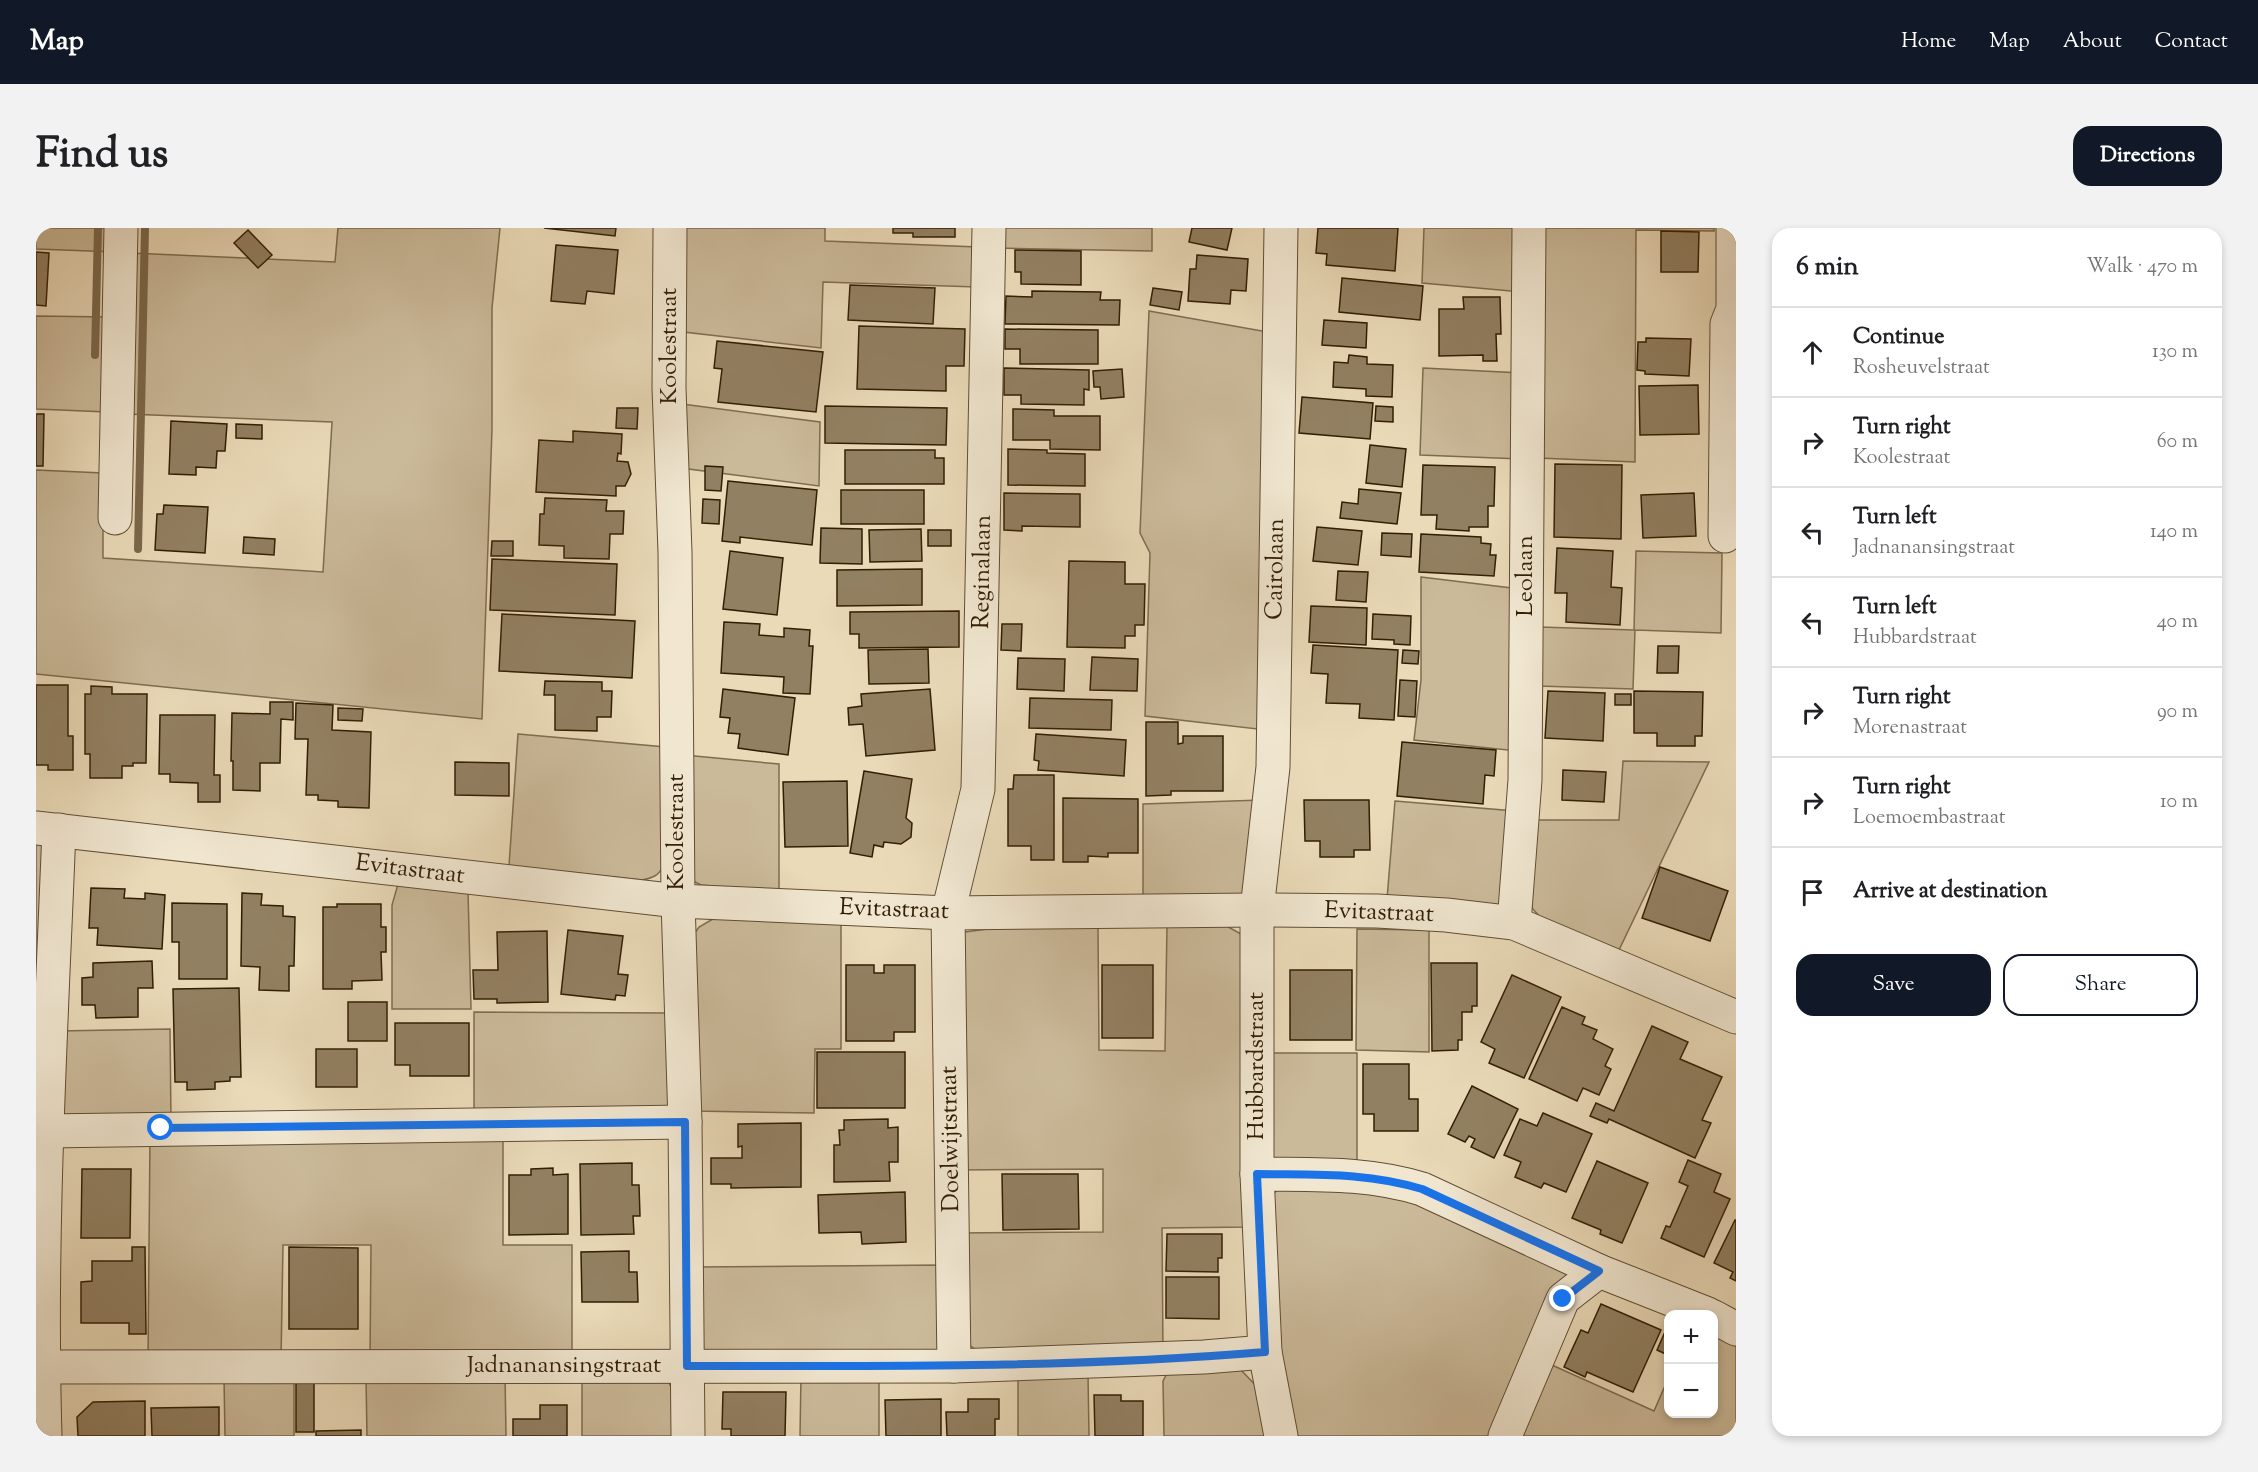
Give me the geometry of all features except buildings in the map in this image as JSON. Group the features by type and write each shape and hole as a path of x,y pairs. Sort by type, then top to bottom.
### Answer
{"street":[{"path":"116,518 121,228"},
{"name":"Koolestraat","path":"670,228 669,388 675,552 678,901 685,1122 688,1436"},
{"name":"Reginalaan","path":"948,913 978,789 989,228"},
{"name":"Cairolaan","path":"1257,910 1273,767 1281,228"},
{"name":"Leolaan","path":"1514,924 1525,780 1529,228"},
{"path":"1725,536 1727,324 1734,309 1733,228"},
{"path":"45,1436 43,1367 47,1131 48,829"},
{"name":"Evitastraat","path":"48,829 678,901 948,913 1257,910 1377,911 1446,915 1514,924 1736,1017"},
{"name":"Hubbardstraat","path":"1257,910 1257,1174 1265,1352 1281,1436"},
{"name":"Doelwijtstraat","path":"948,913 954,1366"},
{"path":"47,1131 685,1122"},
{"path":"1257,1174 1366,1176 1394,1180 1422,1189 1599,1271 1698,1310"},
{"path":"1504,1436 1563,1299 1599,1271"},
{"path":"1718,1320 1736,1329"},
{"name":"Jadnanansingstraat","path":"43,1367 954,1366 1204,1357 1265,1352"}],"shaded area":[{"path":"36,228 117,228 116,252 36,249"},
{"path":"338,228 500,228 492,308 492,429 482,719 36,674 36,470 103,473 103,558 323,572 332,422 127,414 131,253 335,262"},
{"path":"677,228 825,228 825,241 978,247 977,287 823,282 821,348 675,331"},
{"path":"997,228 1152,228 1152,251 996,248"},
{"path":"1424,228 1522,228 1522,292 1422,283"},
{"path":"1539,228 1714,228 1714,231 1636,230 1635,462 1538,458"},
{"path":"1149,311 1274,333 1266,730 1145,716 1150,553 1140,533"},
{"path":"36,316 111,317 107,412 36,409"},
{"path":"1423,368 1522,373 1521,459 1420,455"},
{"path":"682,404 820,422 819,486 681,468"},
{"path":"1636,551 1722,553 1721,633 1635,630 1633,689 1538,686 1540,627 1634,630"},
{"path":"1421,577 1520,589 1517,751 1414,740 1421,680"},
{"path":"518,734 666,747 663,866 659,872 642,880 509,866"},
{"path":"684,755 779,764 779,892 701,885 693,881"},
{"path":"1623,761 1709,762 1619,950 1541,918 1532,908 1529,820 1619,820"},
{"path":"1261,800 1248,891 1236,896 1143,897 1143,804"},
{"path":"1395,801 1515,811 1509,888 1499,906 1387,899"},
{"path":"36,841 43,846 36,996"},
{"path":"398,884 468,891 471,1009 392,1009 392,905"},
{"path":"718,916 841,924 841,1049 815,1049 814,1113 693,1111 694,934 699,927"},
{"path":"1167,924 1223,924 1241,934 1248,1227 1162,1228 1163,1353 976,1350 967,1343 956,1233 1103,1232 1103,1169 956,1170 959,940 965,932 1003,927 1098,928 1099,1050 1165,1051"},
{"path":"1357,929 1429,930 1429,1052 1356,1050"},
{"path":"474,1012 672,1013 671,1102 662,1112 474,1114"},
{"path":"170,1029 171,1123 64,1121 58,1031"},
{"path":"1265,1053 1357,1053 1357,1169 1274,1158 1268,1148"},
{"path":"150,1135 503,1135 503,1245 572,1245 572,1359 370,1359 371,1245 283,1245 281,1361 148,1360"},
{"path":"1372,1183 1573,1269 1497,1436 1289,1436 1273,1353 1270,1198 1278,1189"},
{"path":"943,1265 939,1354 699,1355 695,1267"},
{"path":"1718,1333 1736,1343 1736,1436 1524,1436 1513,1431 1543,1361 1654,1411 1664,1388 1664,1418 1718,1418"},
{"path":"1170,1368 1241,1370 1262,1392 1273,1436 1164,1436 1163,1381"},
{"path":"582,1372 666,1377 673,1391 678,1436 582,1436"},
{"path":"505,1374 506,1436 367,1436 366,1377"},
{"path":"801,1374 879,1375 879,1436 800,1436"},
{"path":"1018,1374 1088,1374 1089,1436 1018,1436"},
{"path":"294,1377 294,1436 225,1436 224,1378"}],"waterway":[{"path":"95,355 98,228"},
{"path":"138,549 145,228"}],"route":[{"path":"161,1128 685,1122 687,1366 954,1366 1204,1357 1265,1352 1257,1174 1366,1176 1394,1180 1422,1189 1599,1271 1563,1299"}]}
